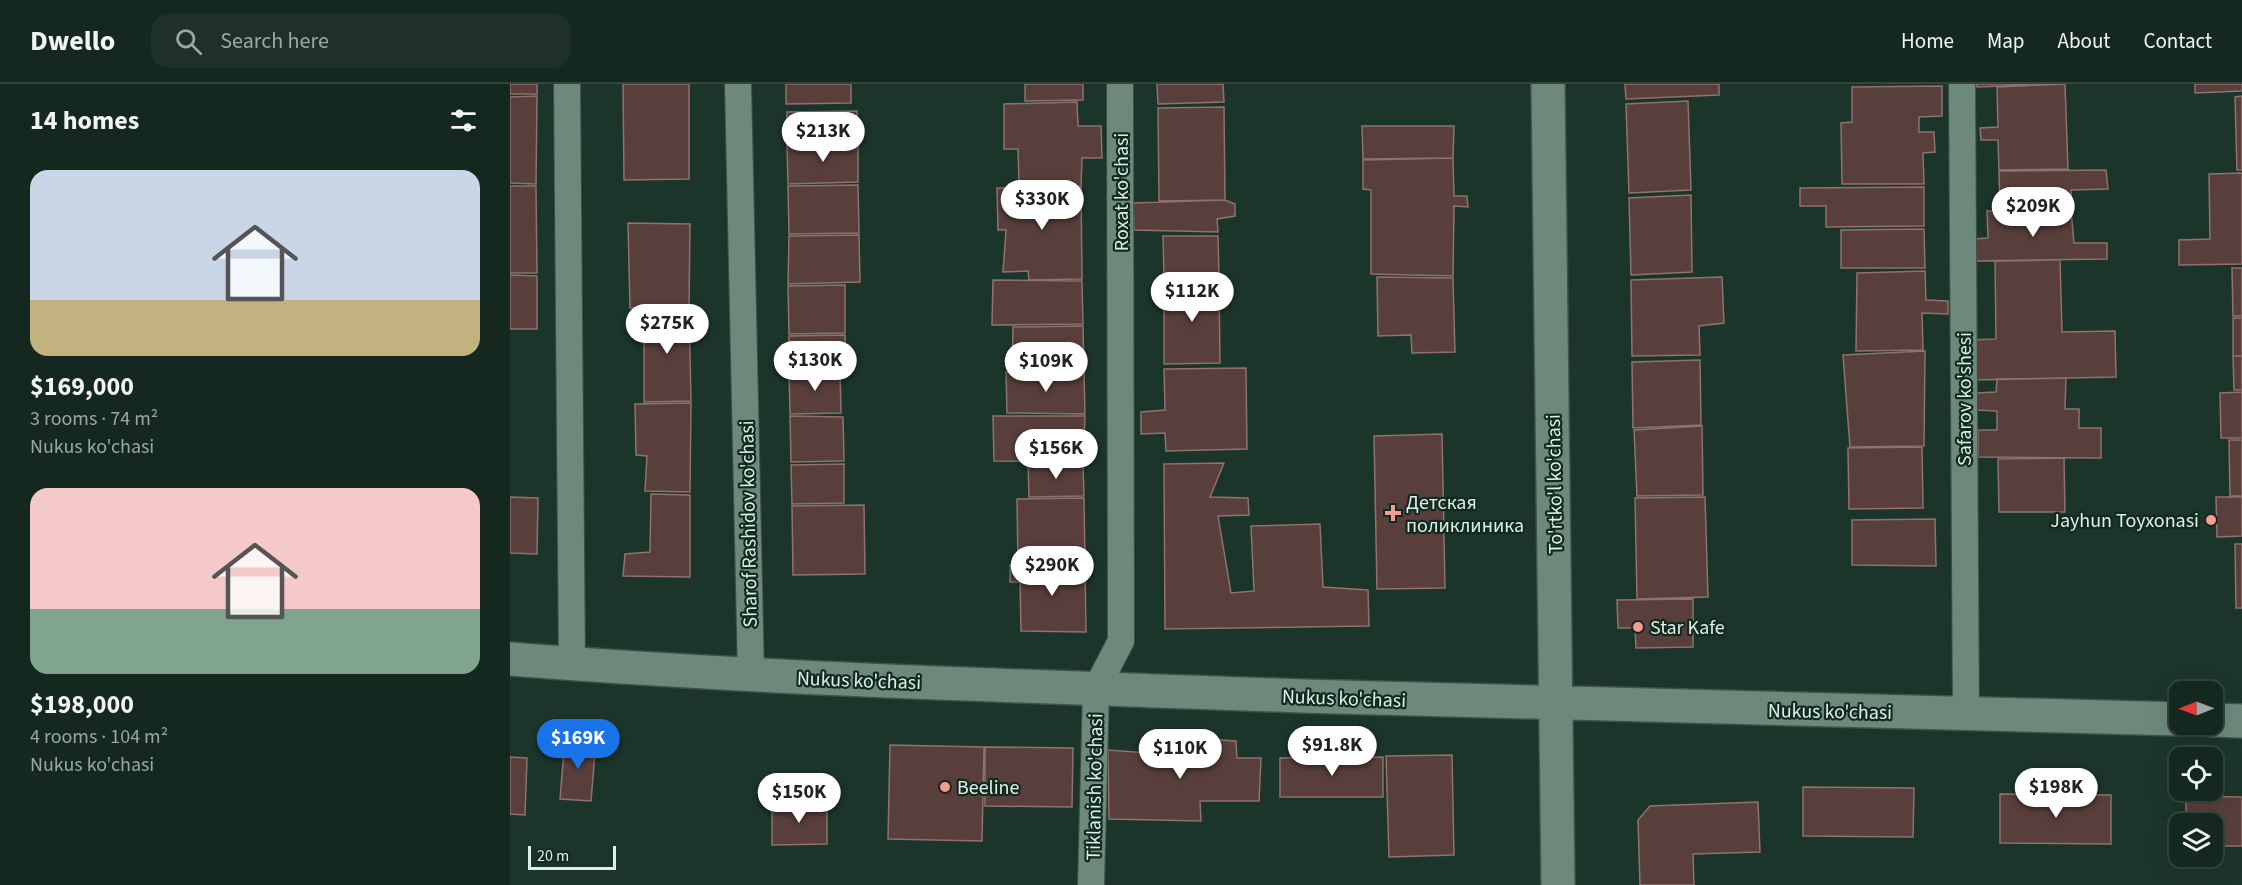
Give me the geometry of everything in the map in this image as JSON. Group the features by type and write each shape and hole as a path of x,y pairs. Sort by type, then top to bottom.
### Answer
{"main road":[{"name":"To'rtko'l ko'chasi","path":"1548,84 1558,885"},
{"name":"Nukus ko'chasi","path":"510,659 751,675 1096,689 2169,720"},
{"path":"2223,720 2242,721"}],"street":[{"path":"567,84 572,664"},
{"name":"Sharof Rashidov ko'chasi","path":"738,84 751,675"},
{"name":"Roxat ko'chasi","path":"1096,689 1121,641 1120,84"},
{"name":"Safarov ko'shesi","path":"1962,84 1966,715"},
{"name":"Tiklanish ko'chasi","path":"1091,885 1096,689"}],"building":[{"path":"510,84 537,84 537,94 510,94"},
{"path":"623,84 689,84 689,179 624,180"},
{"path":"786,84 851,84 851,103 786,104"},
{"path":"1025,84 1083,84 1083,100 1025,101"},
{"path":"1157,84 1223,84 1224,102 1158,104"},
{"path":"1625,84 1719,84 1719,95 1626,99"},
{"path":"1976,84 2054,84 1977,87"},
{"path":"2065,84 2068,169 1999,170 1998,140 1981,140 1980,128 1998,127 1997,87"},
{"path":"2195,84 2242,84 2242,91 2195,93"},
{"path":"1942,86 1942,116 1919,117 1919,132 1934,132 1935,152 1923,153 1924,184 1842,184 1841,123 1852,122 1852,87"},
{"path":"537,96 536,184 510,183 510,97"},
{"path":"2242,96 2242,170 2237,170 2235,97"},
{"path":"1688,101 1691,190 1629,193 1626,104"},
{"path":"1077,102 1078,126 1101,126 1102,158 1082,158 1081,186 1019,187 1018,149 1004,149 1004,104"},
{"path":"1224,107 1225,200 1159,201 1158,108"},
{"path":"857,111 858,141 787,142 787,112"},
{"path":"1362,126 1454,126 1453,158 1363,159"},
{"path":"858,143 858,182 788,184 787,145"},
{"path":"1453,158 1454,196 1467,196 1468,207 1454,206 1453,276 1371,274 1371,190 1363,189 1363,160"},
{"path":"2106,170 2108,189 2071,190 2071,208 2000,210 1999,171"},
{"path":"2242,173 2242,264 2179,265 2179,240 2210,239 2209,174"},
{"path":"858,185 859,233 789,234 788,186"},
{"path":"510,186 536,186 537,273 510,273"},
{"path":"1081,187 1082,279 1029,280 1028,271 1003,272 1006,230 998,230 997,188"},
{"path":"1924,187 1924,226 1826,227 1826,206 1800,206 1800,188"},
{"path":"1691,195 1692,272 1631,275 1629,198"},
{"path":"1225,200 1235,204 1235,216 1217,219 1218,232 1134,230 1133,203"},
{"path":"2071,210 2074,243 2107,243 2107,259 1973,261 1973,239 1988,238 1987,211"},
{"path":"628,223 690,224 689,310 630,308"},
{"path":"1924,229 1925,268 1841,268 1841,230"},
{"path":"859,235 860,282 788,284 789,236"},
{"path":"1163,236 1218,236 1219,278 1164,279"},
{"path":"2060,260 2062,332 2115,331 2116,377 1971,380 1970,340 1996,339 1995,261"},
{"path":"2232,268 2242,268 2242,316 2233,316"},
{"path":"1925,271 1926,300 1948,301 1948,314 1922,313 1923,350 1856,351 1857,273"},
{"path":"510,275 537,276 537,329 510,329"},
{"path":"1377,277 1453,278 1455,352 1412,353 1411,335 1378,336"},
{"path":"1722,277 1724,323 1699,326 1700,355 1632,356 1631,280"},
{"path":"993,280 1082,281 1083,324 992,325"},
{"path":"1219,282 1220,363 1164,364 1164,283"},
{"path":"845,285 845,333 789,334 788,286"},
{"path":"644,308 689,309 691,401 644,402"},
{"path":"2233,318 2242,318 2242,356 2233,356"},
{"path":"1083,326 1084,372 1012,372 1013,327"},
{"path":"845,335 846,369 789,371 789,336"},
{"path":"1925,351 1924,446 1850,447 1843,355"},
{"path":"2233,356 2242,356 2242,390 2234,390"},
{"path":"1700,360 1701,425 1633,428 1632,362"},
{"path":"1246,368 1247,449 1166,451 1165,433 1141,434 1141,412 1165,410 1164,369"},
{"path":"840,370 841,413 790,414 789,371"},
{"path":"1006,372 1084,372 1085,414 1007,413"},
{"path":"2066,378 2065,409 2079,409 2079,428 2101,428 2101,458 1978,457 1978,430 1997,430 1997,411 1976,410 1975,393 1996,392 1997,379"},
{"path":"2242,392 2242,438 2221,438 2220,393"},
{"path":"691,403 690,492 645,491 647,456 636,455 635,404"},
{"path":"790,416 843,417 844,461 791,462"},
{"path":"993,416 1085,416 1083,462 994,461"},
{"path":"1702,426 1703,495 1637,496 1634,430"},
{"path":"1442,434 1445,588 1377,589 1374,436"},
{"path":"2229,440 2242,440 2242,496 2230,496"},
{"path":"1922,447 1923,508 1849,509 1848,448"},
{"path":"2064,458 2065,512 1999,512 1998,459"},
{"path":"1028,463 1083,464 1084,496 1029,497"},
{"path":"1224,463 1210,497 1248,498 1249,515 1218,516 1231,593 1254,591 1251,526 1320,524 1323,587 1368,590 1369,626 1165,629 1164,464"},
{"path":"844,464 844,503 792,504 791,465"},
{"path":"651,494 690,495 690,577 623,576 625,554 650,552"},
{"path":"510,497 538,498 537,554 510,553"},
{"path":"1705,497 1708,597 1637,599 1635,498"},
{"path":"2216,497 2242,497 2242,536 2217,537"},
{"path":"1084,498 1085,562 1018,563 1017,499"},
{"path":"864,505 865,574 793,575 792,506"},
{"path":"1935,519 1936,566 1852,565 1852,520"},
{"path":"2235,544 2242,544 2242,608 2236,608"},
{"path":"1085,564 1086,632 1021,631 1020,582 1010,582 1010,565"},
{"path":"1693,599 1693,647 1636,648 1635,628 1618,628 1617,600"},
{"path":"1163,736 1236,741 1237,758 1261,758 1259,801 1200,801 1201,821 1109,819 1108,750 1162,754"},
{"path":"565,738 596,741 591,801 560,799"},
{"path":"890,745 984,747 982,841 888,839"},
{"path":"985,747 1073,748 1072,807 985,806"},
{"path":"1452,755 1454,855 1389,857 1386,756"},
{"path":"510,757 527,758 525,815 510,814"},
{"path":"1383,757 1383,797 1280,797 1280,758"},
{"path":"1803,787 1914,788 1913,837 1803,836"},
{"path":"2000,794 2111,795 2111,844 2000,843"},
{"path":"2223,797 2242,797 2242,846 2223,846 2223,813 2186,813 2186,801 2223,801"},
{"path":"1758,802 1760,852 1693,854 1694,885 1640,885 1638,820 1650,806"},
{"path":"772,803 827,803 827,844 772,845"}],"place":[{"name":"Детская поликлиника","path":"1393,513"},
{"name":"Jayhun Toyxonasi","path":"2211,520"},
{"name":"Star Kafe","path":"1638,627"},
{"name":"Beeline","path":"945,787"}]}
